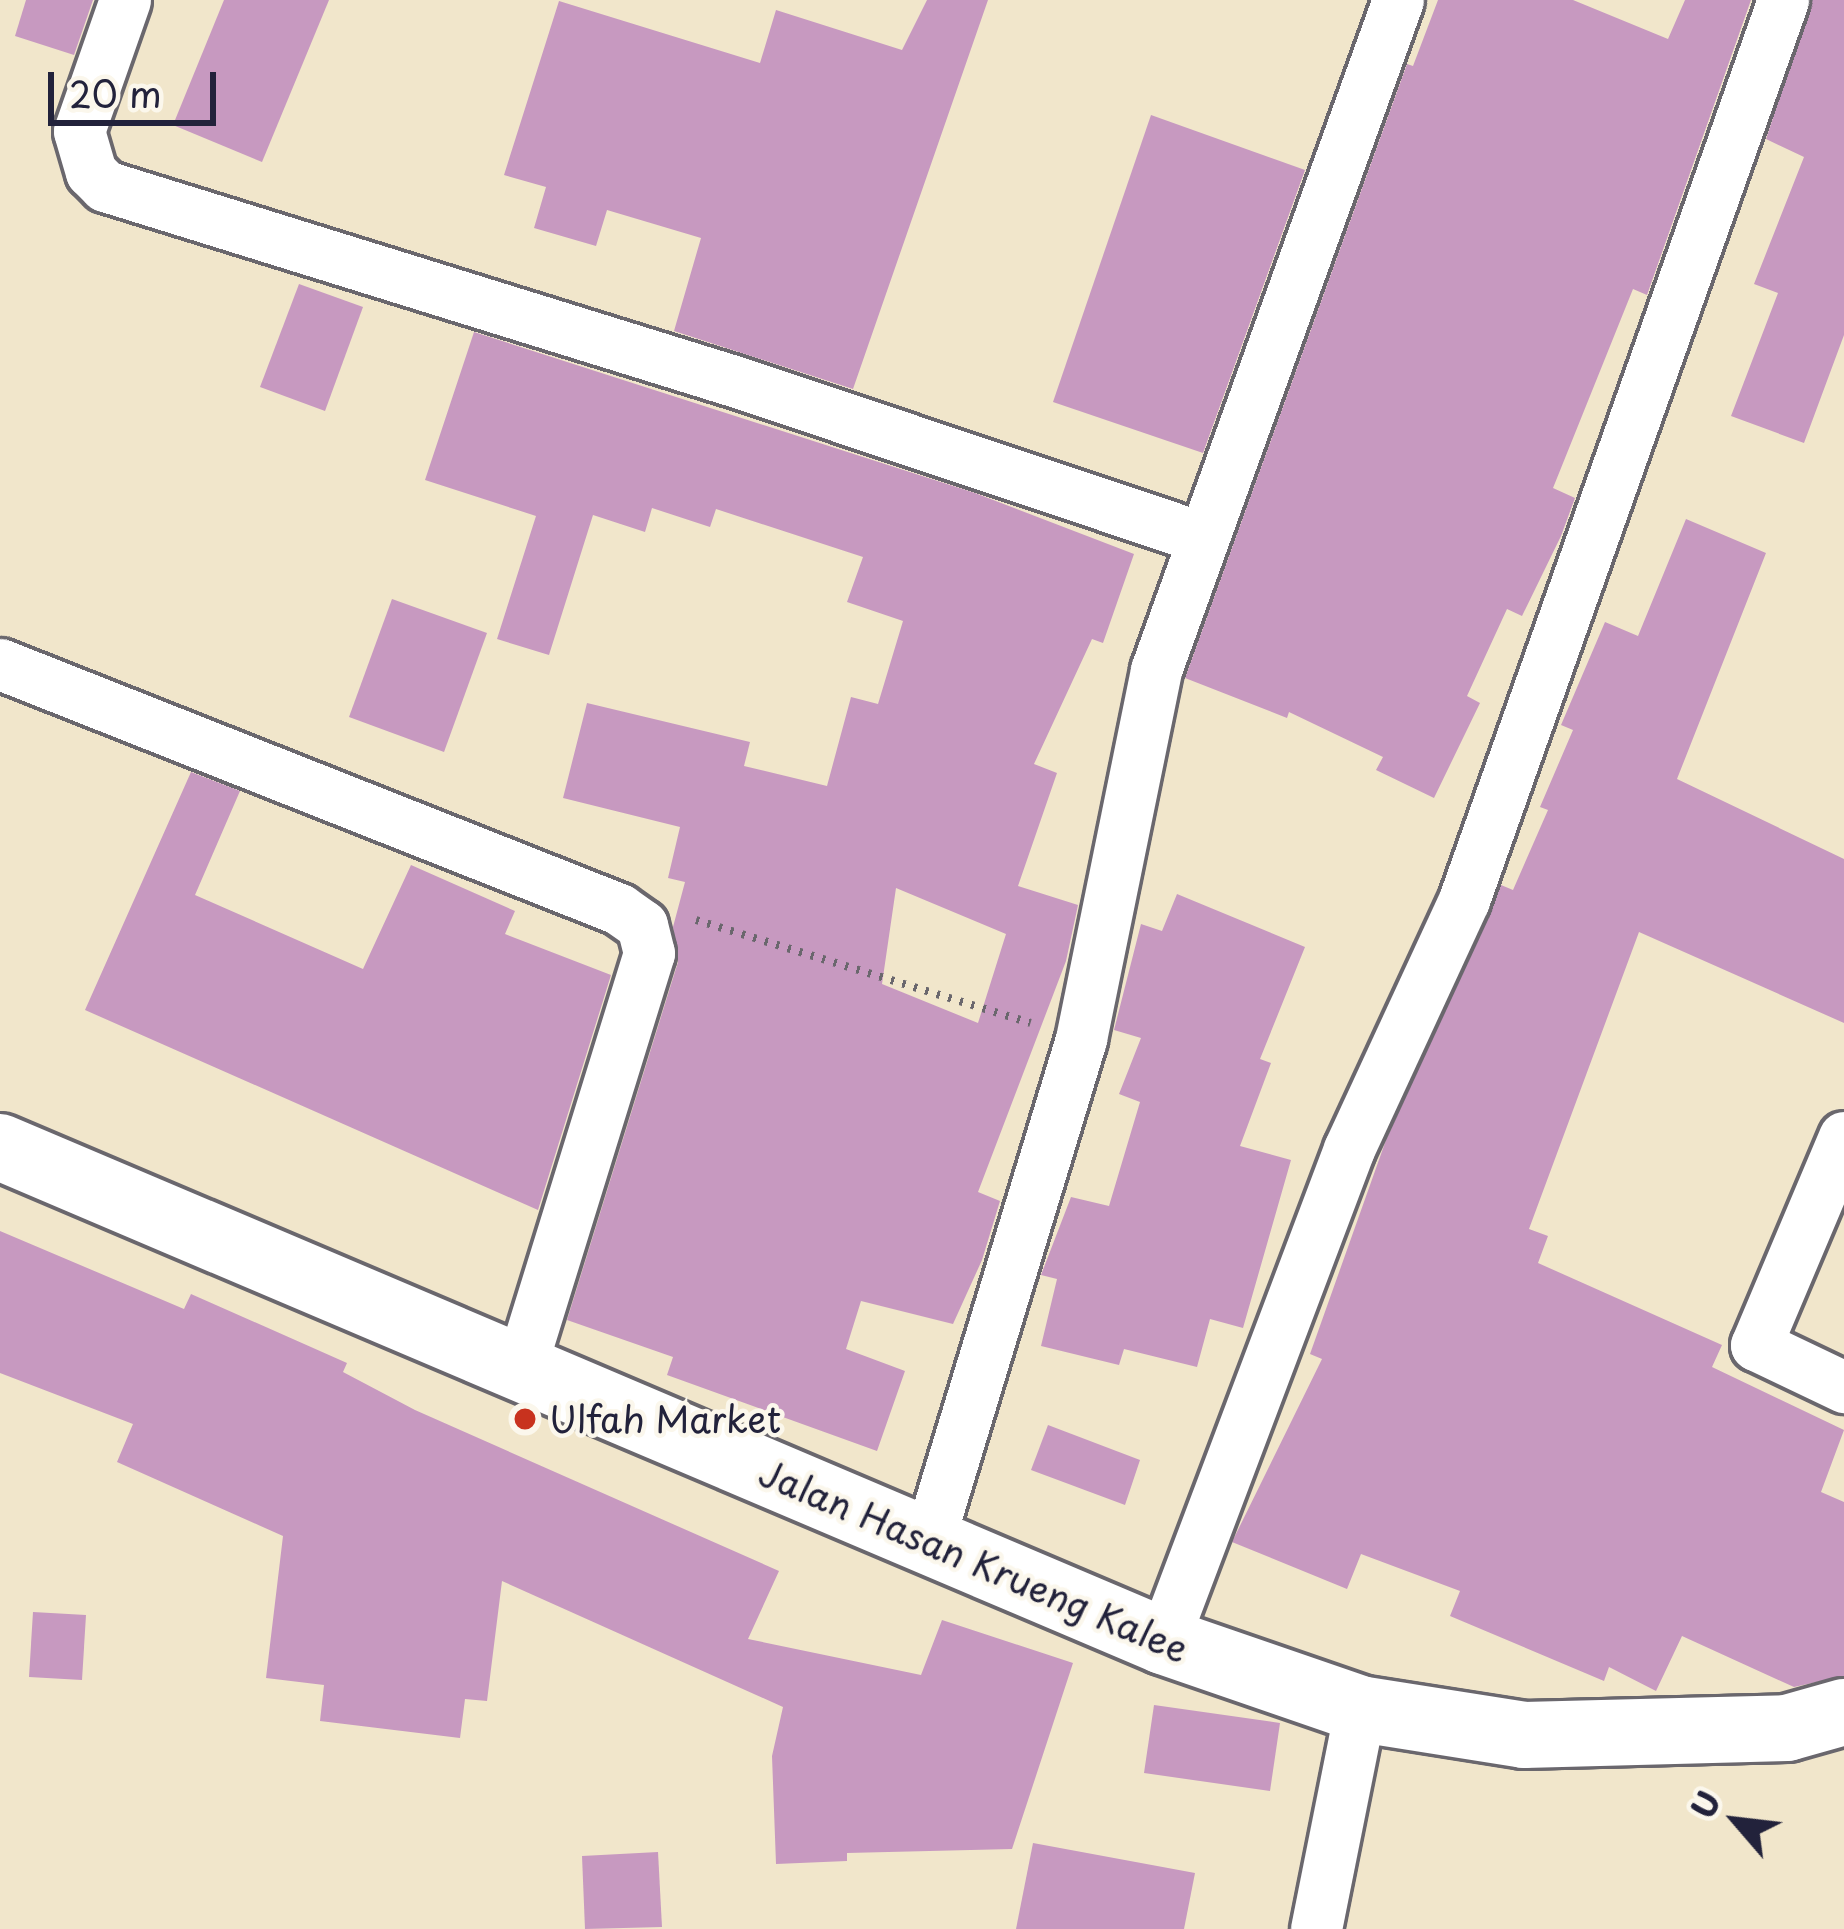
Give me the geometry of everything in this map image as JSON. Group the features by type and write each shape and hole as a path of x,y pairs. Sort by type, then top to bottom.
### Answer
{"street":[{"path":"124,0 80,131 91,172 105,186 737,382 1200,537"},
{"path":"928,1543 1081,1039 1112,910 1139,730 1200,537 1398,0"},
{"path":"1163,1641 1349,1149 1464,900 1783,0"},
{"path":"0,664 620,909 642,925 649,953 520,1370"},
{"path":"1844,1137 1756,1345 1844,1387"},
{"name":"Jalan Hasan Krueng Kalee","path":"0,1147 1163,1641 1355,1731 1525,1735 1825,1730"},
{"path":"1316,1929 1355,1731"}],"path":[{"path":"642,925 665,918 744,930 1081,1039"}],"building":[{"path":"26,0 93,0 74,55 15,36"},
{"path":"224,0 329,0 262,162 173,125"},
{"path":"927,0 988,0 853,389 674,331 701,238 607,210 596,246 534,228 546,187 504,175 559,1 760,63 776,10 902,50"},
{"path":"1438,0 1573,0 1668,39 1685,0 1751,0 1647,295 1633,289 1553,488 1575,498 1561,536 1522,616 1507,609 1467,696 1480,703 1434,798 1376,770 1383,757 1289,712 1287,718 1185,678 1407,64 1413,66"},
{"path":"1812,0 1844,0 1844,335 1804,443 1731,416 1778,293 1754,284 1804,157 1766,139"},
{"path":"1151,115 1305,170 1203,453 1053,402"},
{"path":"299,284 363,307 325,411 260,387"},
{"path":"474,332 975,493 1134,554 1103,643 1092,639 1034,764 1057,773 1018,886 1078,905 1066,961 978,1192 1000,1201 982,1260 953,1324 861,1301 846,1349 905,1371 877,1451 667,1375 673,1357 567,1320 678,962 673,927 685,882 668,878 680,827 563,798 587,703 750,742 744,766 827,786 851,697 878,704 903,621 847,602 863,557 716,509 710,527 652,508 645,532 593,515 549,655 497,639 536,516 425,480","holes":["896,888 1006,934 978,1023 882,984"]},
{"path":"1686,519 1766,553 1677,779 1844,859 1844,1023 1639,932 1529,1229 1548,1236 1538,1263 1722,1345 1712,1367 1844,1430 1821,1492 1844,1502 1844,1676 1794,1687 1682,1636 1656,1691 1609,1667 1604,1681 1450,1616 1460,1591 1361,1554 1347,1589 1232,1542 1322,1359 1310,1354 1386,1140 1501,885 1513,890 1548,810 1540,807 1573,730 1561,725 1605,622 1638,636"},
{"path":"392,599 487,633 444,752 349,717"},
{"path":"191,772 240,791 195,895 363,969 411,865 515,911 505,934 611,975 538,1210 85,1010"},
{"path":"1177,894 1305,947 1260,1059 1271,1063 1240,1146 1291,1160 1243,1328 1210,1319 1197,1367 1124,1349 1119,1365 1041,1346 1057,1279 1041,1275 1071,1197 1109,1206 1140,1102 1119,1094 1141,1038 1114,1030 1141,924 1162,931"},
{"path":"0,1231 184,1309 191,1294 347,1363 343,1372 415,1410 779,1571 748,1639 921,1675 942,1620 1073,1663 1012,1849 847,1853 847,1861 776,1864 772,1756 783,1707 502,1581 487,1701 465,1699 460,1738 320,1721 324,1685 266,1678 283,1536 117,1462 133,1424 0,1373"},
{"path":"1048,1425 1140,1460 1125,1505 1031,1470"},
{"path":"33,1612 86,1615 82,1680 29,1677"},
{"path":"1154,1705 1280,1723 1270,1791 1144,1773"},
{"path":"1033,1843 1195,1873 1184,1929 1016,1929"},
{"path":"658,1852 662,1927 585,1929 582,1856"}],"place":[{"name":"Ulfah Market","path":"525,1419"}]}
